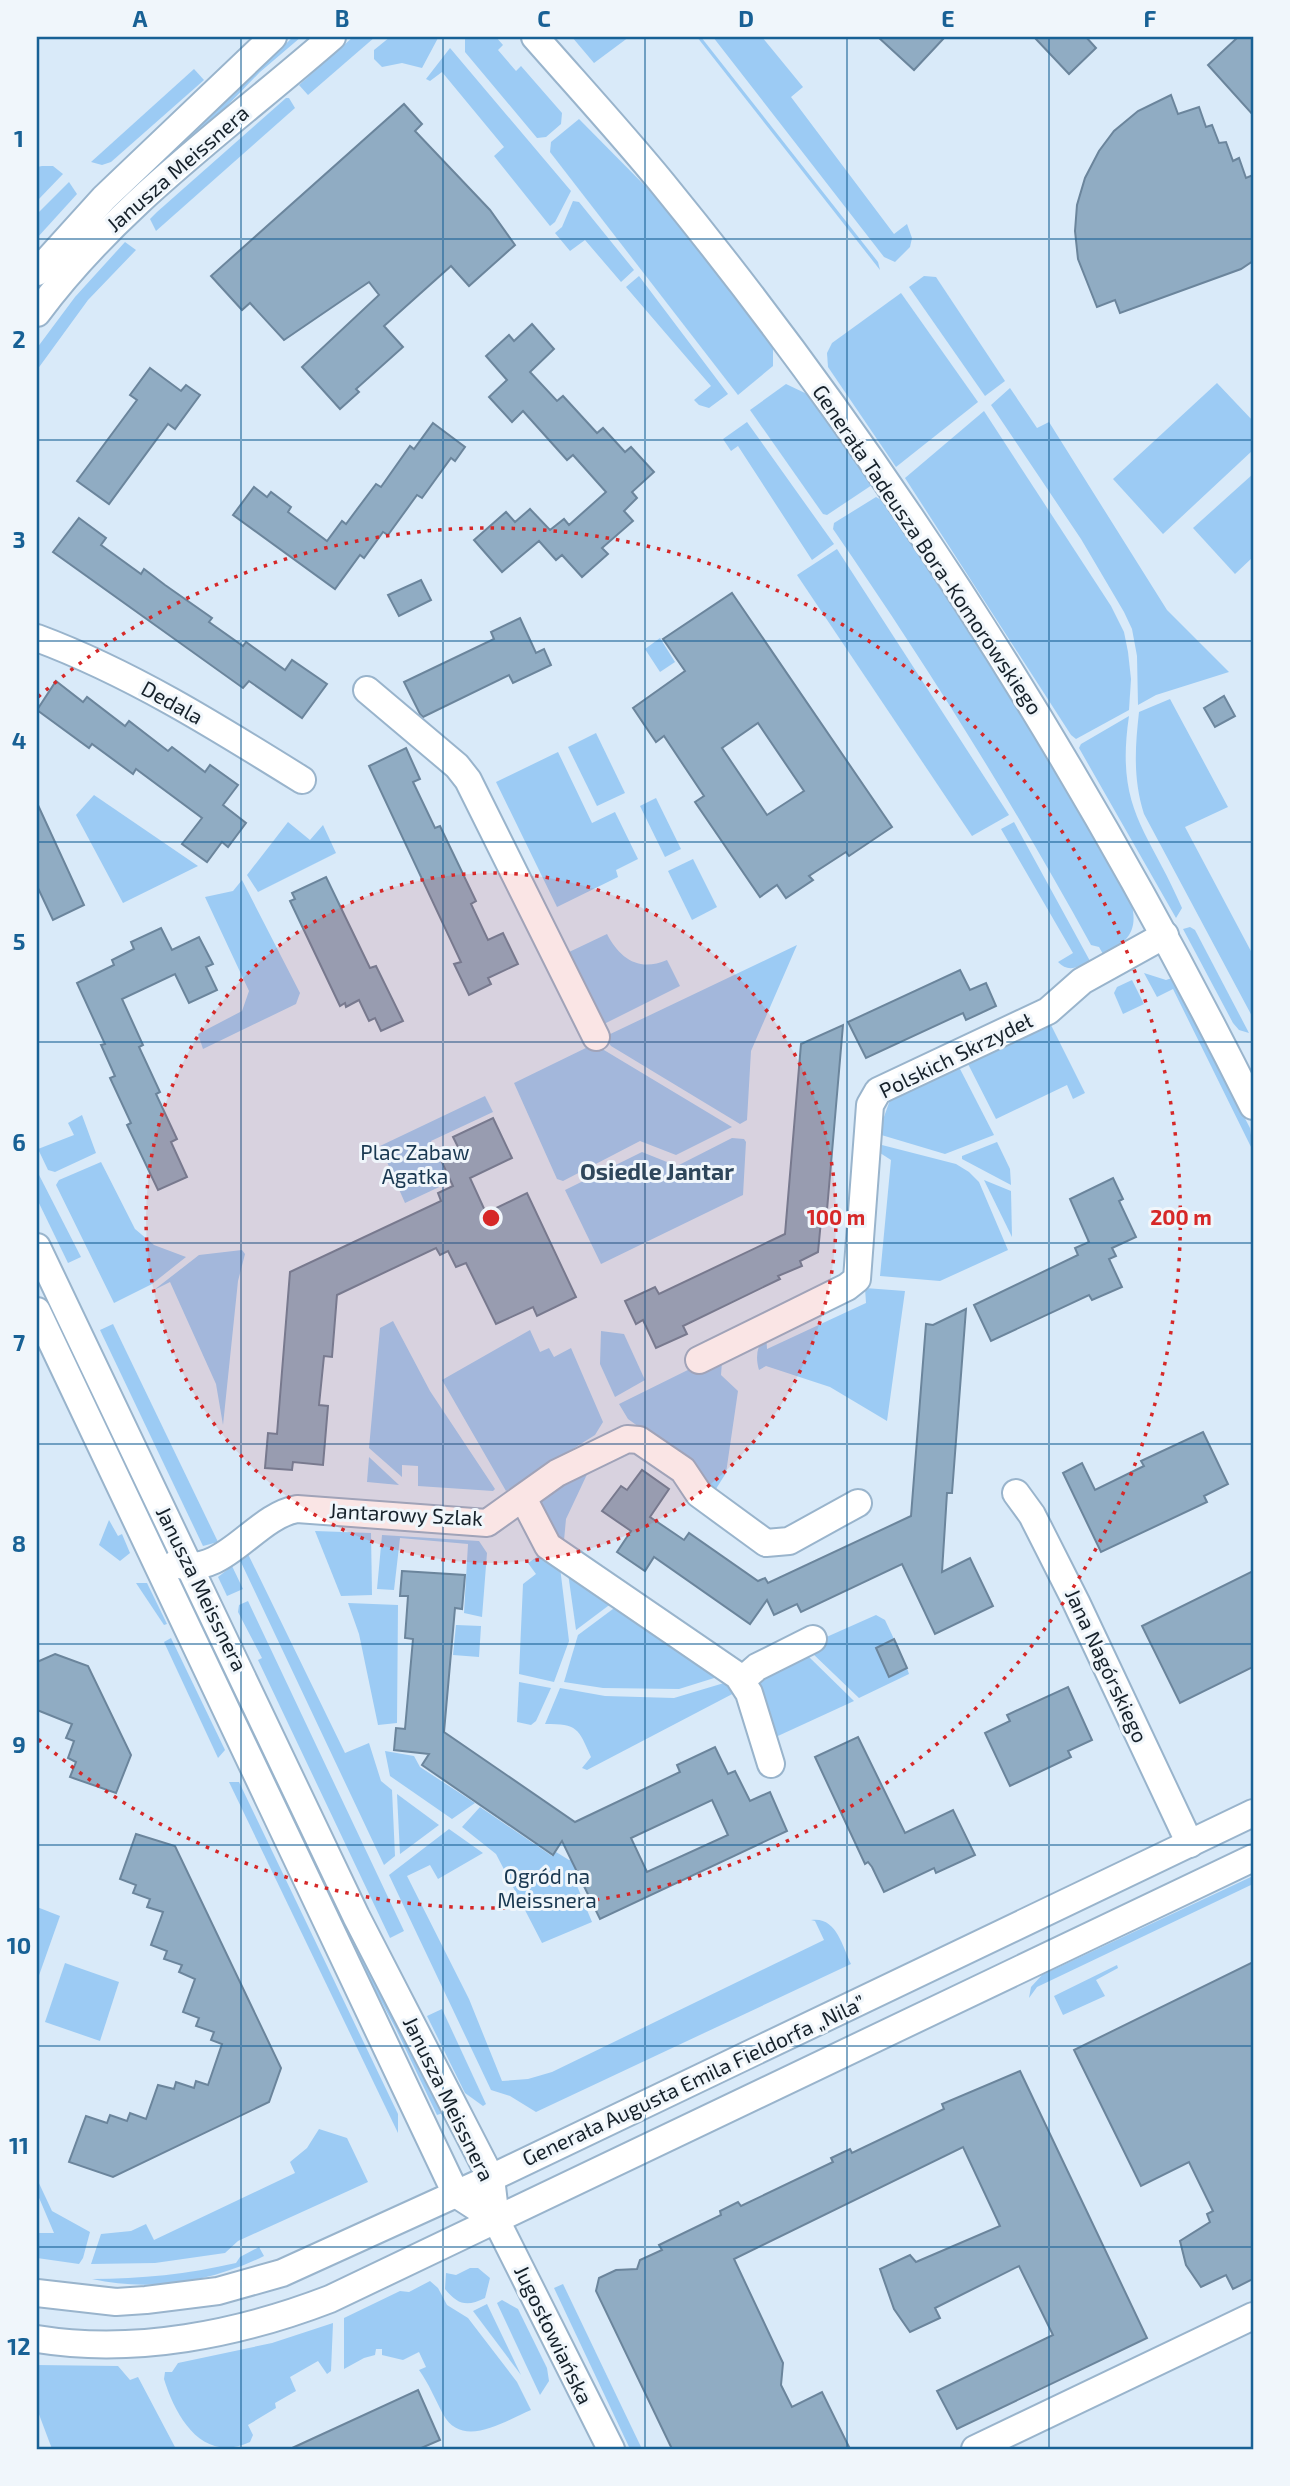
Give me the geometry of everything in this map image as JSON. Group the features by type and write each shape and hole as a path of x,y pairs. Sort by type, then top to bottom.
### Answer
{"street":[{"name":"Janusza Meissnera","path":"37,272 104,198 273,37"},
{"name":"Janusza Meissnera","path":"37,313 61,280 123,215 332,37"},
{"name":"Generała Tadeusza Bora-Komorowskiego","path":"536,37 662,183 834,409 1049,732 1165,935 1242,1057 1253,1106"},
{"name":"Dedala","path":"37,638 110,669 234,737 302,780"},
{"path":"367,690 450,752 479,798 596,1037"},
{"name":"Polskich Skrzydeł","path":"699,1360 847,1287 857,1279 870,1105 878,1091 1048,1012 1082,981 1165,935"},
{"name":"Janusza Meissnera","path":"37,1247 356,1916 491,2178 496,2220"},
{"name":"Janusza Meissnera","path":"37,1311 456,2194 496,2220"},
{"name":"Jantarowy Szlak","path":"191,1568 229,1552 288,1511 370,1513 484,1524 493,1521 557,1474 621,1439 633,1438 683,1470 699,1494 766,1543 789,1541 858,1503"},
{"name":"Jana Nagórskiego","path":"1016,1493 1032,1515 1076,1602 1190,1844"},
{"path":"523,1498 548,1546 742,1680 771,1764"},
{"path":"157,1559 191,1568"},
{"path":"742,1680 757,1667 813,1639"},
{"name":"Generała Augusta Emila Fieldorfa „Nila”","path":"37,2293 116,2302 183,2297 218,2291 282,2273 491,2178 1253,1813"},
{"name":"Generała Augusta Emila Fieldorfa „Nila”","path":"37,2339 89,2343 177,2339 265,2322 330,2299 1253,1858"},
{"name":"Jugosłowiańska","path":"496,2220 611,2449"},
{"path":"975,2449 1253,2316"}],"green space":[{"path":"293,37 301,37 260,72 37,301 37,283 55,261"},
{"path":"353,37 375,37 308,95 299,85"},
{"path":"390,37 438,38 422,68 402,63 382,67 374,59 374,50"},
{"path":"465,37 496,37 503,45 498,50 516,71 521,66 562,113 561,124 546,137 537,138 465,52"},
{"path":"572,37 629,37 594,63"},
{"path":"697,37 701,37 878,262 880,270"},
{"path":"713,37 762,37 803,87 791,97 894,234 907,224 912,238 910,247 895,262 884,257"},
{"path":"450,48 571,191 555,222 550,226 494,156 504,147 442,72 430,81 426,79"},
{"path":"194,69 204,80 111,162 102,165 91,162"},
{"path":"289,98 295,108 156,231 150,219"},
{"path":"579,119 663,204 773,348 773,366 738,395 550,152 551,142"},
{"path":"53,166 63,174 37,201 37,167"},
{"path":"69,182 77,194 37,238 37,214"},
{"path":"573,201 579,202 634,270 621,282 585,240 570,251 555,233 562,227"},
{"path":"125,242 136,250 88,300 37,370 37,348 75,297"},
{"path":"639,276 728,394 709,408 694,400 711,386 626,287"},
{"path":"924,276 936,277 1005,381 985,396 909,287"},
{"path":"901,293 978,402 896,467 828,367 827,353 832,343"},
{"path":"1217,383 1253,421 1253,450 1163,534 1113,479"},
{"path":"786,384 807,394 872,485 827,515 823,514 750,410"},
{"path":"1010,388 1037,428 1049,422 1167,610 1229,672 1156,695 1138,705 1137,656 1132,629 1124,612 1081,539 991,405"},
{"path":"984,411 1111,606 1124,632 1131,679 1129,710 1076,739 905,478"},
{"path":"747,422 834,544 812,560 738,446 731,451 723,439"},
{"path":"1253,474 1253,557 1235,574 1193,528"},
{"path":"876,497 883,501 1007,691 1131,902 1134,920 1132,928 1125,940 1112,950 1103,954 1099,947 1091,945 967,734 833,529 834,523"},
{"path":"837,549 1009,815 972,836 797,575"},
{"path":"660,638 675,662 660,672 645,649"},
{"path":"1170,699 1228,807 1185,827 1253,955 1253,1018 1144,814 1140,801 1136,763 1139,712"},
{"path":"1129,716 1126,748 1131,797 1138,818 1182,908 1176,918 1079,748 1081,744"},
{"path":"596,733 625,793 597,806 568,747"},
{"path":"558,752 592,823 615,812 638,859 616,870 618,877 557,907 496,782"},
{"path":"94,795 198,866 123,903 76,815"},
{"path":"656,798 681,849 665,857 640,806"},
{"path":"288,822 310,840 323,825 336,853 258,892 247,875"},
{"path":"1014,822 1090,961 1078,967 1066,967 1058,962 1073,953 1001,829"},
{"path":"693,859 717,907 692,920 668,871"},
{"path":"242,880 300,993 296,1004 203,1049 198,1034 242,1011 249,991 205,897 233,891"},
{"path":"1190,927 1195,930 1249,1033 1239,1030 1233,1023 1183,929"},
{"path":"607,934 618,950 631,961 648,965 667,960 680,986 604,1024 567,953"},
{"path":"797,945 751,1051 747,1120 740,1124 611,1046 604,1037"},
{"path":"1144,973 1166,980 1172,978 1250,1128 1253,1151 1173,989 1157,997"},
{"path":"1132,980 1144,1004 1123,1014 1114,993 1117,987"},
{"path":"1048,1019 1085,1093 1073,1099 1067,1085 996,1119 967,1062"},
{"path":"594,1044 732,1127 676,1155 640,1141 563,1181 557,1179 514,1083"},
{"path":"959,1067 994,1135 945,1154 878,1134 891,1097"},
{"name":"Plac Zabaw Agatka","path":"485,1096 493,1112 431,1141 450,1182 405,1203 380,1146"},
{"path":"82,1115 96,1153 55,1172 48,1170 38,1149 74,1135 68,1123"},
{"path":"732,1138 744,1139 746,1142 743,1195 601,1264 565,1190 642,1152 677,1166"},
{"path":"997,1142 1010,1169 1011,1185 962,1159 962,1156"},
{"path":"878,1144 956,1164 969,1172 979,1182 1008,1250 940,1281 880,1276 891,1160 877,1151"},
{"path":"101,1162 135,1229 154,1245 186,1257 152,1284 114,1303 56,1185 59,1180"},
{"path":"37,1171 81,1257 68,1263 37,1199"},
{"path":"984,1180 1011,1191 1012,1237"},
{"path":"242,1250 245,1254 238,1281 223,1425 216,1384 170,1282 154,1290 199,1255"},
{"path":"865,1288 905,1291 887,1421 830,1387 766,1366 759,1370 758,1365 758,1351 766,1334 767,1349 866,1303"},
{"path":"393,1321 430,1391 495,1489 493,1491 418,1486 418,1466 402,1465 402,1477 369,1448 380,1328"},
{"path":"113,1324 218,1542 203,1546 100,1330"},
{"path":"530,1330 540,1352 549,1348 554,1357 571,1348 603,1422 595,1435 506,1491 442,1380"},
{"path":"601,1331 624,1334 645,1380 615,1397 600,1364"},
{"path":"704,1362 722,1362 721,1375 738,1391 726,1473 714,1492 692,1465 628,1419 619,1404"},
{"path":"369,1457 399,1485 367,1482"},
{"path":"590,1468 566,1519 563,1551 532,1503"},
{"path":"109,1520 118,1536 122,1534 130,1553 120,1561 99,1545"},
{"path":"315,1531 371,1533 372,1595 341,1596"},
{"path":"382,1535 479,1541 487,1553 482,1617 464,1613 468,1544 400,1538 394,1590 377,1589"},
{"path":"247,1552 345,1753 369,1743 381,1781 392,1790 395,1856 384,1865 239,1558"},
{"path":"543,1553 559,1559 569,1641 554,1682 519,1674 523,1584 536,1574 528,1563"},
{"path":"232,1566 243,1589 227,1596 218,1577"},
{"path":"567,1566 616,1600 576,1630"},
{"path":"136,1583 147,1583 167,1624 164,1625"},
{"path":"248,1601 404,1931 390,1938 258,1660 262,1658 238,1612 239,1605"},
{"path":"348,1603 398,1605 397,1723 378,1725 359,1634"},
{"path":"621,1603 727,1674 679,1689 603,1688 564,1682 578,1635"},
{"path":"876,1615 885,1620 894,1639 876,1648 889,1676 907,1668 909,1674 859,1698 810,1651 813,1643"},
{"path":"208,1621 443,2113 437,2115 396,2029 336,1917 196,1627"},
{"path":"456,1625 481,1626 479,1657 453,1655"},
{"path":"171,1638 225,1750 218,1758 164,1642"},
{"path":"807,1655 854,1701 767,1741 755,1697 760,1678"},
{"path":"734,1680 740,1690 587,1770 582,1768 591,1757 576,1730 564,1725 545,1724 560,1688 605,1696 674,1698"},
{"path":"519,1682 551,1688 536,1721 531,1725 517,1722"},
{"path":"385,1751 414,1756 420,1767 475,1803 452,1819 390,1776"},
{"path":"229,1782 239,1782 398,2114 398,2133"},
{"path":"397,1794 439,1825 400,1854"},
{"name":"Ogród na Meissnera","path":"480,1807 552,1856 556,1852 569,1860 587,1853 597,1872 575,1881 592,1922 542,1943 496,1854 462,1827"},
{"path":"449,1829 483,1853 438,1879 430,1865 407,1876 469,1999 502,2081 528,2079 552,2072 824,1940 815,1921 811,1920 820,1920 832,1927 851,1964 536,2112 510,2096 491,2090 389,1875"},
{"path":"1253,1876 1253,1884 1037,1987 1029,1998 1031,1987 1042,1975"},
{"path":"37,1907 60,1916 37,1981"},
{"path":"65,1963 119,1982 100,2041 45,2022"},
{"path":"1117,1965 1118,1968 1096,1980 1105,1996 1063,2015 1054,1996"},
{"path":"442,2009 486,2104 483,2106 465,2093 427,2016"},
{"path":"319,2129 347,2138 368,2182 238,2241 225,2253 155,2263 91,2264 101,2234 131,2231 146,2224 154,2240 295,2173 290,2162 307,2148"},
{"path":"37,2179 52,2211 90,2232 79,2264 37,2258 37,2233 54,2233 37,2193"},
{"path":"259,2247 264,2256 202,2278 136,2285 92,2279 164,2275 218,2267 236,2263 240,2257"},
{"path":"470,2268 478,2268 490,2278 485,2298 473,2303 463,2303 445,2289 446,2273 456,2275"},
{"path":"430,2281 438,2288 447,2305 468,2318 517,2382 531,2410 484,2430 461,2430 451,2425 443,2414 419,2370 426,2367 419,2352 403,2360 382,2355 382,2349 376,2349 375,2355 344,2369 344,2318 400,2291 409,2292"},
{"path":"563,2284 642,2449 630,2449 554,2288"},
{"path":"502,2300 518,2309 547,2368 549,2381 540,2395 497,2303"},
{"path":"487,2304 521,2375 473,2311"},
{"path":"333,2323 331,2371 327,2374 318,2361 290,2377 296,2391 275,2403 276,2408 248,2425 253,2435 250,2442 233,2447 218,2447 205,2442 184,2422 164,2379 165,2372 172,2372 178,2363 272,2343"},
{"path":"37,2365 118,2366 130,2380 138,2377 176,2449 52,2449 37,2409"}],"building":[{"path":"878,37 945,37 914,70"},
{"path":"1034,37 1086,37 1096,48 1069,74"},
{"path":"1238,37 1253,37 1253,115 1208,65"},
{"path":"1171,95 1178,114 1199,107 1206,127 1212,125 1219,143 1226,142 1233,161 1239,158 1246,178 1253,175 1253,261 1241,269 1120,313 1115,300 1097,307 1078,259 1075,231 1077,205 1085,178 1099,151 1114,131 1138,111"},
{"path":"404,104 422,124 415,131 490,210 515,245 469,286 451,266 384,326 403,347 356,389 359,392 340,409 302,367 379,295 369,282 284,340 250,303 242,310 211,276"},
{"path":"532,324 554,349 530,372 557,401 563,396 597,433 603,428 625,452 631,447 654,472 632,492 637,498 624,511 633,521 602,548 608,554 582,577 562,555 556,560 539,541 502,572 474,540 506,512 515,522 530,509 550,530 564,519 569,525 606,492 573,455 567,460 523,411 512,422 489,397 507,380 486,356 509,335 514,341"},
{"path":"150,368 181,391 186,385 200,395 175,429 168,424 109,504 77,481 137,400 130,395"},
{"path":"433,423 465,447 455,461 451,458 422,498 417,495 388,535 383,532 364,558 360,555 335,589 233,515 254,487 267,497 271,492 291,507 288,512 327,541 342,521 346,524 376,484 381,487 410,446 414,449"},
{"path":"79,518 106,538 101,545 141,574 144,569 212,618 209,622 243,646 246,642 285,670 292,660 327,684 302,718 249,681 243,688 53,552"},
{"path":"421,580 431,600 399,616 388,595"},
{"path":"732,593 892,827 849,856 846,852 809,876 813,880 786,898 777,885 760,897 695,802 704,796 664,736 656,742 633,708 685,671 663,639","holes":["758,723 804,791 767,815 722,748"]},
{"path":"520,618 536,653 544,649 551,665 513,683 509,675 423,717 420,714 404,682 494,639 491,632"},
{"path":"56,681 83,702 87,697 125,726 129,721 168,751 172,747 205,772 210,765 238,785 223,805 246,823 228,847 222,842 207,862 182,844 202,818 136,769 133,774 92,744 89,748 37,710"},
{"path":"1224,696 1235,716 1215,727 1204,708"},
{"path":"406,748 420,779 413,782 435,828 440,826 476,901 471,904 488,940 503,933 518,964 488,978 491,984 469,995 454,964 461,962 369,766"},
{"path":"37,803 84,905 53,920 37,886"},
{"path":"326,877 370,968 376,966 403,1021 381,1031 375,1018 369,1021 359,1000 346,1007 345,1003 340,1006 290,901 295,899 292,893"},
{"path":"161,928 172,950 199,937 213,964 206,967 217,990 189,1003 175,974 122,999 143,1045 139,1047 160,1092 156,1094 177,1139 171,1142 187,1177 158,1190 127,1125 131,1123 110,1078 115,1076 101,1045 105,1044 77,983 114,965 112,960 134,949 131,942"},
{"path":"960,970 970,990 986,983 996,1006 966,1020 963,1013 866,1058 848,1022"},
{"path":"843,1025 827,1210 822,1210 818,1252 800,1261 802,1266 778,1276 780,1279 683,1326 687,1334 656,1348 643,1320 636,1324 625,1301 655,1287 659,1294 785,1234 801,1044"},
{"path":"493,1118 512,1158 470,1178 486,1213 527,1193 576,1297 537,1316 533,1307 496,1324 466,1263 456,1267 448,1251 440,1255 436,1248 337,1295 332,1357 324,1356 319,1405 328,1406 323,1465 293,1462 292,1470 265,1468 268,1433 277,1434 290,1272 441,1201 438,1193 453,1186 440,1158 459,1149 453,1137"},
{"path":"1113,1178 1123,1199 1119,1201 1136,1237 1112,1248 1116,1256 1109,1259 1122,1287 1092,1300 1089,1295 991,1341 974,1305 1078,1255 1075,1248 1089,1242 1070,1199"},
{"path":"966,1309 952,1493 947,1493 942,1572 970,1558 993,1606 935,1634 902,1564 801,1612 797,1604 774,1615 767,1600 750,1624 654,1557 645,1571 617,1552 631,1531 602,1511 621,1486 627,1490 642,1470 669,1489 650,1517 684,1540 689,1533 758,1581 765,1578 768,1583 911,1516 926,1324 933,1325"},
{"path":"1203,1432 1228,1484 1204,1496 1207,1502 1101,1552 1063,1473 1082,1463 1095,1490 1144,1466 1141,1461"},
{"path":"402,1571 465,1575 462,1609 455,1608 444,1732 575,1822 680,1772 677,1765 715,1747 728,1774 735,1771 750,1801 770,1792 787,1831 600,1919 562,1841 553,1855 422,1765 429,1754 394,1750 396,1728 405,1729 413,1639 405,1638 408,1596 400,1596","holes":["712,1800 728,1835 647,1872 631,1838"]},
{"path":"1253,1571 1253,1667 1180,1703 1142,1626"},
{"path":"894,1639 907,1668 889,1677 876,1648"},
{"path":"55,1654 88,1666 131,1755 116,1793 70,1777 76,1762 68,1758 74,1741 66,1738 72,1724 37,1710 37,1662"},
{"path":"1068,1687 1092,1740 1068,1751 1071,1757 1010,1786 985,1733 1010,1721 1007,1715"},
{"path":"858,1737 905,1833 953,1810 975,1855 936,1873 934,1868 884,1892 872,1867 868,1862 865,1864 815,1757"},
{"path":"136,1834 175,1846 281,2068 269,2102 113,2177 69,2162 86,2116 107,2123 110,2115 127,2121 130,2113 146,2119 158,2085 174,2089 176,2082 194,2088 196,2081 208,2085 222,2044 211,2040 214,2032 196,2026 199,2018 183,2012 195,1979 179,1972 182,1965 164,1959 167,1951 151,1945 163,1912 147,1907 150,1899 133,1893 136,1885 120,1879"},
{"path":"1253,1962 1253,2279 1233,2289 1226,2275 1201,2287 1186,2265 1180,2241 1210,2222 1207,2214 1213,2211 1189,2162 1141,2186 1074,2050"},
{"path":"1020,2071 1147,2338 957,2429 937,2391 1053,2335 1019,2266 935,2308 940,2318 910,2332 894,2309 880,2269 910,2255 916,2262 1000,2226 963,2147 734,2259 783,2363 781,2385 792,2407 822,2392 850,2449 672,2449 596,2291 599,2278 616,2270 637,2269 640,2260 662,2250 659,2245 721,2215 720,2211 738,2202 741,2206 833,2162 831,2158 850,2149 852,2153 944,2109 942,2104"},
{"path":"418,2390 440,2440 419,2449 290,2449"}],"district":[{"name":"Osiedle Jantar","path":"657,1172"}]}
